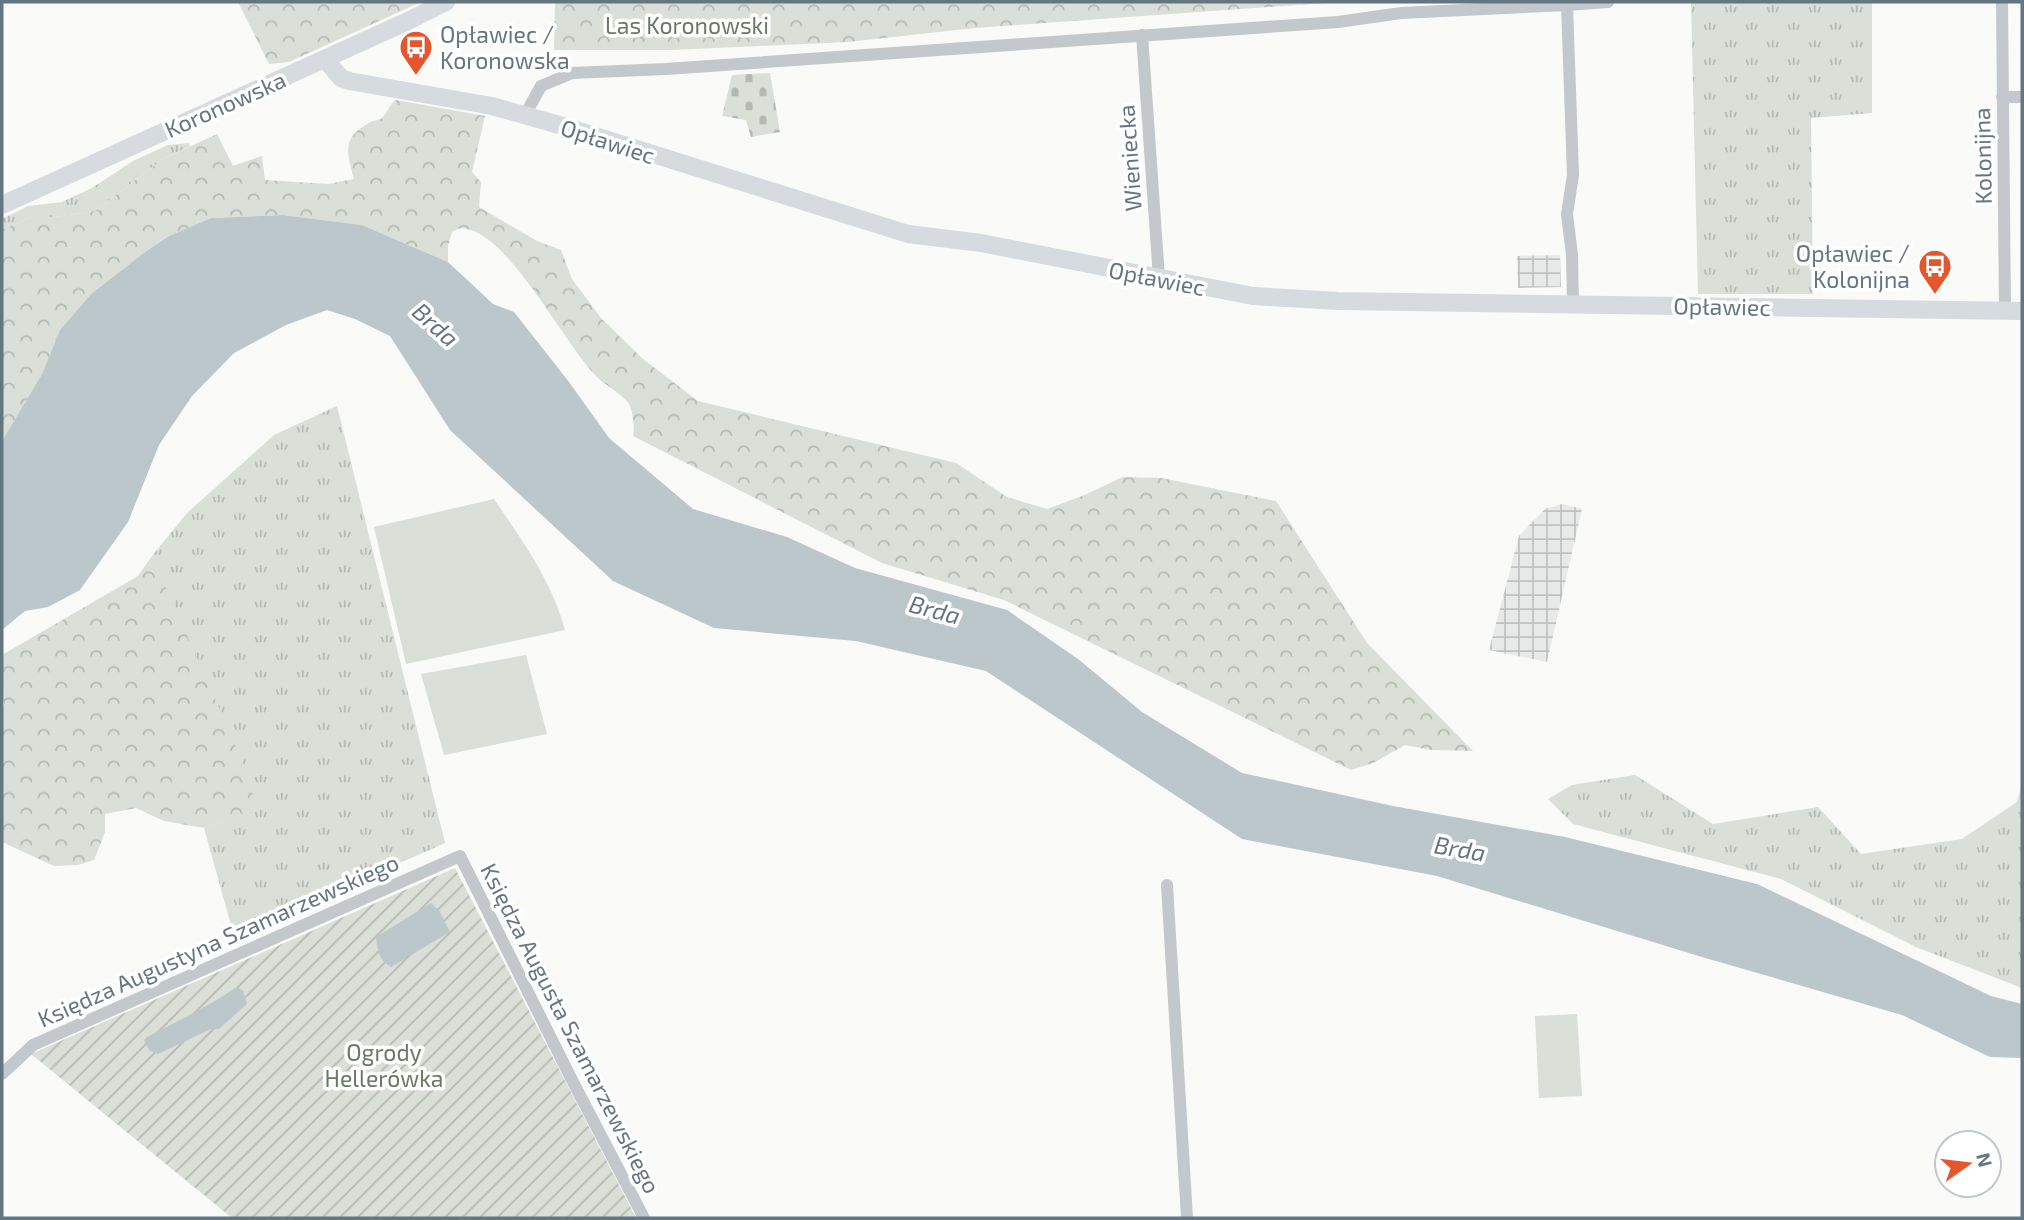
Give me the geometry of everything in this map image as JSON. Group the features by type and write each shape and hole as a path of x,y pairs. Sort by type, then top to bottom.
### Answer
{"street":[{"name":"Koronowska","path":"2,205 446,2"},
{"path":"525,115 541,86 572,73 666,69 1338,22 1401,13 1608,2"},
{"name":"Kolonijna","path":"2002,2 2001,97 2014,311"},
{"path":"1567,5 1573,175 1567,214 1572,256 1573,303"},
{"name":"Wieniecka","path":"1142,36 1159,278"},
{"name":"Opławiec","path":"325,59 341,78 349,81 461,99 525,115 908,234 981,243 1253,296 1314,300 2014,311"},
{"path":"2001,97 2022,97"},
{"name":"Księdza Augustyna Szamarzewskiego","path":"2,1074 33,1045 460,856"},
{"name":"Księdza Augusta Szamarzewskiego","path":"460,856 644,1218"},
{"path":"1167,885 1188,1218"}],"shaded area":[{"path":"1560,255 1561,287 1518,288 1517,256"},
{"path":"1562,504 1582,509 1547,662 1489,650 1519,536 1545,509"}],"green space":[{"path":"238,2 421,2 289,62 269,64"},
{"name":"Las Koronowski","path":"555,2 1340,2 975,28 848,42 671,50 554,50"},
{"path":"1691,2 1872,2 1872,113 1811,118 1813,294 1698,294"},
{"path":"770,73 780,132 751,137 746,120 722,116 732,75"},
{"path":"396,100 485,116 472,172 481,182 479,207 537,241 561,250 572,279 601,318 643,359 698,401 956,463 1007,497 1047,509 1123,477 1161,478 1276,501 1367,643 1473,751 1431,750 1405,745 1373,763 1351,770 1004,600 882,563 633,436 633,416 626,400 600,380 583,361 536,293 501,251 484,236 465,228 452,232 448,246 448,262 362,225 283,215 211,218 169,236 91,294 60,330 42,374 2,441 2,230 31,217 55,217 95,211 163,159 217,134 233,166 262,156 265,180 328,184 354,179 348,153 351,139 372,121 382,118"},
{"path":"189,143 190,146 163,159 95,211 55,217 31,217 2,230 2,219 28,206 62,202 92,188 133,161 168,145"},
{"path":"337,406 445,843 234,936 204,828 252,810 152,556 187,513 274,435"},
{"path":"494,499 544,578 565,630 406,664 374,527"},
{"path":"152,556 252,783 253,810 204,828 164,821 136,808 105,814 105,832 94,860 78,865 54,866 2,842 2,655 138,576"},
{"path":"526,655 547,734 444,755 421,674"},
{"path":"1635,775 1713,824 1818,807 1861,854 1962,839 2017,802 2022,782 2022,988 1916,947 1781,879 1573,824 1548,799 1572,785"},
{"name":"Ogrody Hellerówka","path":"455,868 636,1218 232,1218 31,1054"},
{"path":"1577,1014 1582,1096 1539,1098 1535,1016"}],"water":[{"name":"Brda","path":"283,215 362,225 448,262 493,304 514,312 609,438 693,509 787,537 855,568 1007,610 1078,659 1142,712 1242,773 1393,806 1565,837 1757,884 1991,996 2022,1004 2022,1058 1990,1057 1902,1015 1437,876 1242,839 986,671 856,641 714,628 613,581 450,430 390,336 355,319 327,310 286,325 234,353 192,396 159,445 128,522 80,590 48,607 25,611 2,630 2,441 42,374 60,330 91,294 169,236 211,218"},
{"path":"431,903 440,912 450,932 391,967 381,958 376,937"},
{"path":"237,987 243,991 247,1004 219,1029 211,1029 158,1054 149,1050 144,1040 147,1037"}],"place":[{"name":"Opławiec / Koronowska","path":"416,77"},
{"name":"Opławiec / Kolonijna","path":"1935,296"}]}
